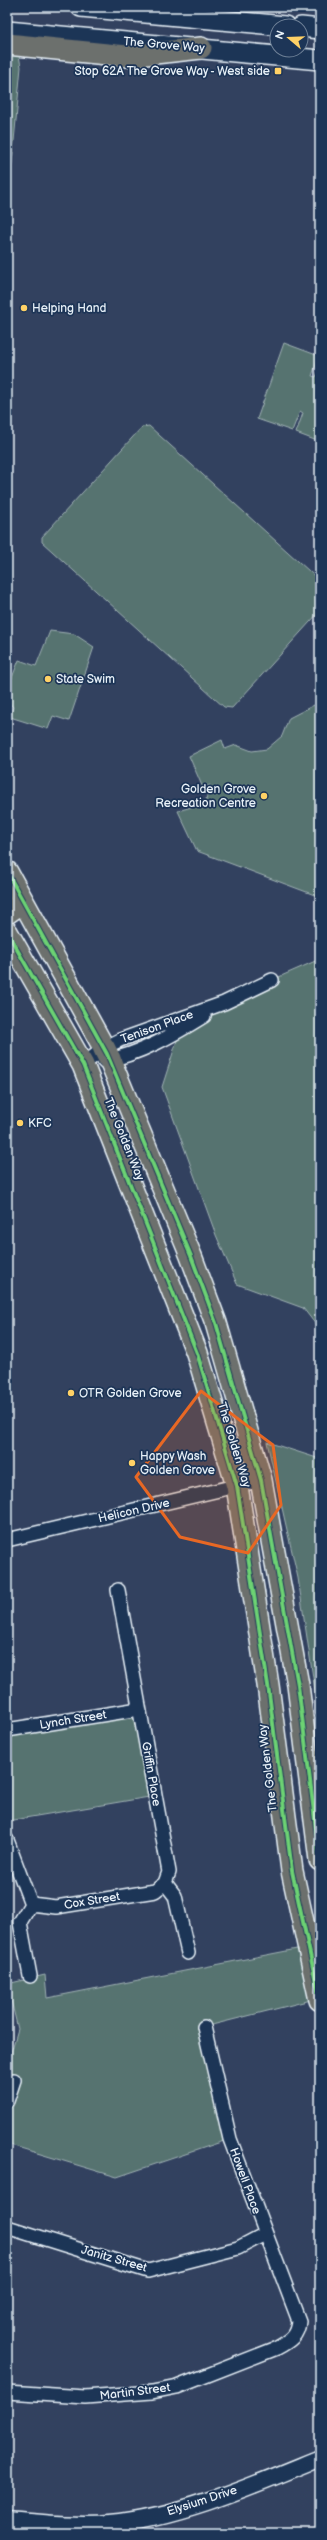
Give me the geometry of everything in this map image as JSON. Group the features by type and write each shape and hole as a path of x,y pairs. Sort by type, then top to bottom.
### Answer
{"main road":[{"path":"81,7 269,25"},
{"path":"309,28 320,29"},
{"name":"The Grove Way","path":"7,31 320,60"},
{"path":"7,44 127,56 200,48"},
{"name":"The Golden Way","path":"7,872 15,907 107,1054 191,1256 216,1323 261,1480 298,1685 320,1860"},
{"name":"The Golden Way","path":"7,932 83,1065 197,1353 237,1486 267,1677 292,1871 315,1959 320,2000"}],"street":[{"name":"Tenison Place","path":"83,1065 107,1054 120,1040 224,1003 272,980"},
{"name":"Helicon Drive","path":"7,1540 261,1480"},
{"name":"Griffin Place","path":"118,1590 167,1861 168,1872 164,1883"},
{"name":"Lynch Street","path":"7,1730 139,1709"},
{"path":"7,1840 10,1857 31,1904 20,1922 30,1976"},
{"name":"Cox Street","path":"31,1904 56,1907 155,1891 164,1883"},
{"path":"164,1883 175,1896 188,1953"},
{"name":"Howell Place","path":"204,2027 225,2123 265,2234 299,2321 298,2331"},
{"path":"7,2101 14,2080"},
{"name":"Janitz Street","path":"7,2227 148,2271 238,2248 265,2234"},
{"name":"Martin Street","path":"7,2392 85,2397 152,2392 177,2387 277,2348 291,2340 298,2331"},
{"name":"Elysium Drive","path":"7,2520 110,2529 183,2510 320,2458"}],"highlighted area":[{"path":"201,1391 273,1445 281,1505 248,1553 180,1537 136,1477"}],"green space":[{"path":"7,32 15,32 21,67 7,215"},
{"path":"284,343 319,356 312,376 316,377 320,367 320,442 296,433 303,413 300,411 292,431 257,419"},
{"path":"149,426 320,581 320,611 232,708 224,707 42,542 42,537 142,427"},
{"name":"State Swim","path":"50,631 74,634 94,647 69,721 53,716 48,729 10,717 13,707 7,700 7,690 19,660 36,666"},
{"name":"Golden Grove Recreation Centre","path":"320,702 320,897 197,851 178,811 205,803 210,785 203,788 189,756 222,740 225,749 236,745 252,751 267,749 282,736 289,718"},
{"path":"320,959 320,1330 303,1308 237,1284 216,1235 162,1087 180,1031 272,980"},
{"path":"267,1442 320,1459 320,1724 298,1578"},
{"path":"139,1709 155,1796 7,1821 7,1730"},
{"path":"307,1947 319,1998 204,2027 230,2139 117,2177 7,2144 7,2066 18,2029 7,1984 45,1975 47,1998"}],"cycle path":[{"path":"7,872 107,1054 191,1256 216,1323 261,1480 298,1685 320,1860"},
{"path":"7,932 83,1065 197,1353 237,1486 268,1685 292,1871 320,2000"}],"place":[{"name":"Stop 62A The Grove Way - West side","path":"278,71"},
{"name":"Helping Hand","path":"24,308"},
{"name":"State Swim","path":"48,679"},
{"name":"Golden Grove Recreation Centre","path":"264,796"},
{"name":"KFC","path":"20,1123"},
{"name":"OTR Golden Grove","path":"71,1393"},
{"name":"Happy Wash Golden Grove","path":"132,1463"}]}
